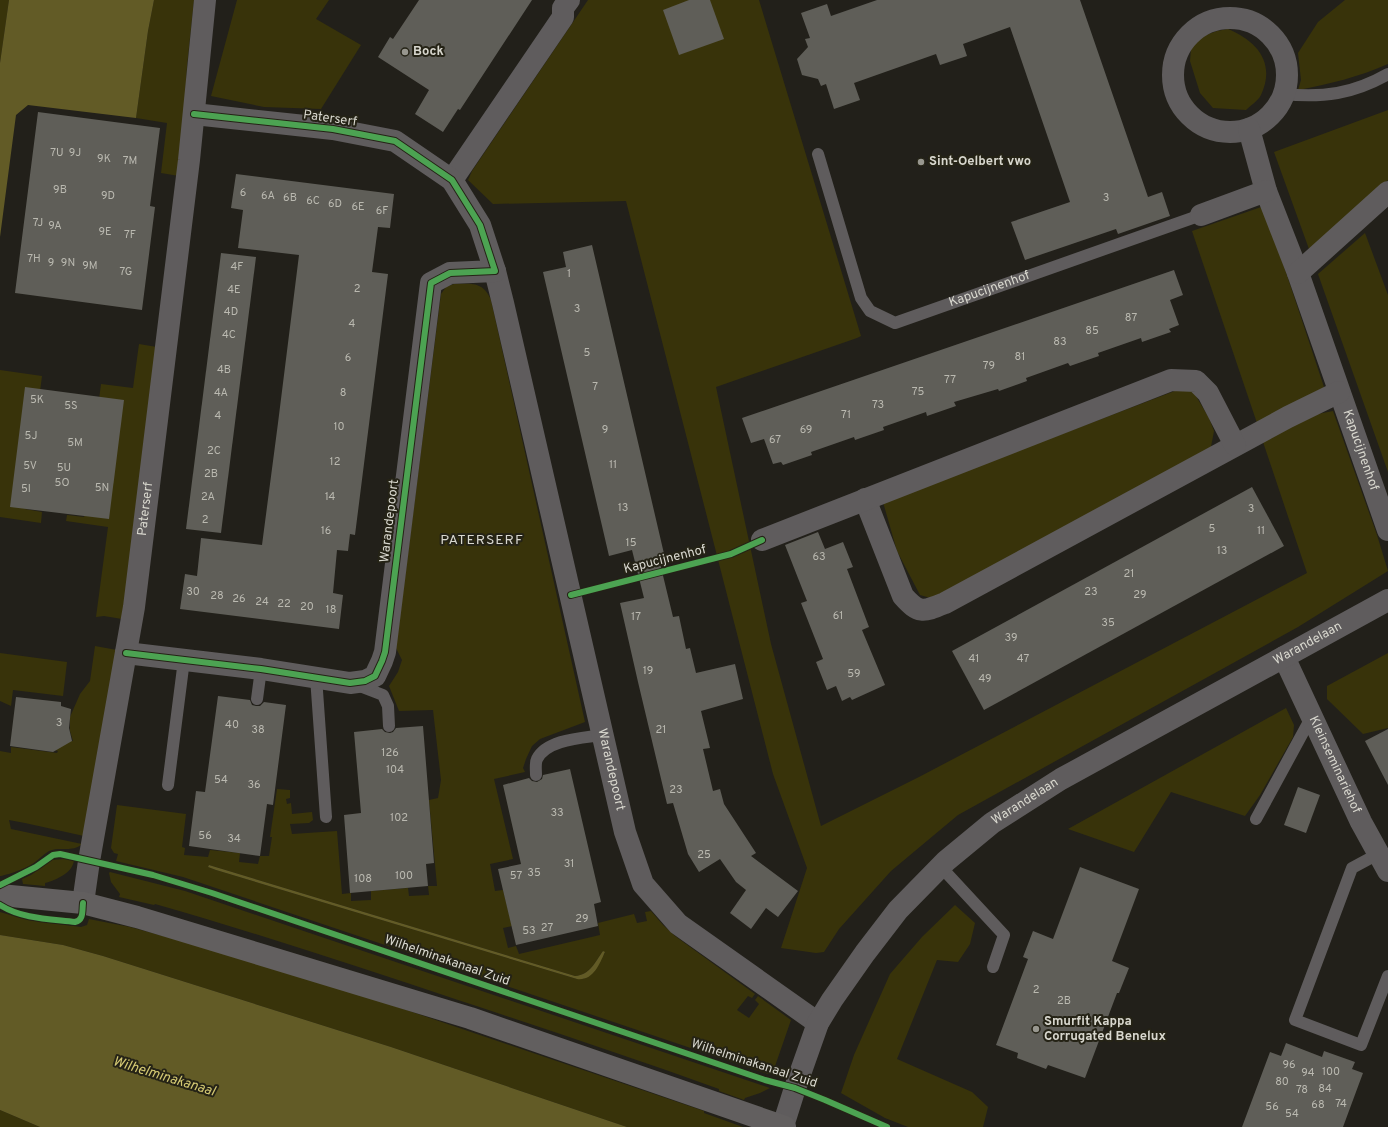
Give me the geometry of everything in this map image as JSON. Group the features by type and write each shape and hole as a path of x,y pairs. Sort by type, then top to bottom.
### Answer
{"street":[{"name":"Paterserf","path":"84,903 89,861 135,599 187,176 205,0"},
{"path":"452,180 564,17 563,8 569,0"},
{"path":"1223,19 1242,19 1259,26 1273,38 1282,54 1287,72 1285,90 1277,106 1265,120 1249,129 1230,132 1211,129 1194,120 1181,106 1174,88 1173,69 1178,51 1189,35 1204,24 1223,19"},
{"name":"Paterserf","path":"194,114 333,130 395,141 452,180"},
{"name":"Kapucijnenhof","path":"1249,129 1266,191 1298,273 1388,530"},
{"name":"Warandepoort","path":"452,180 480,225 505,310 624,832 643,884 678,924 818,1023"},
{"name":"Kapucijnenhof","path":"1201,215 1266,191"},
{"path":"1298,273 1388,192"},
{"name":"Warandepoort","path":"126,653 261,669 350,683 365,681 375,676 385,652 431,283 450,273 494,271"},
{"path":"762,540 1171,380 1196,381 1208,393 1235,445"},
{"name":"Kapucijnenhof","path":"865,499 903,596 913,607 926,611 945,603 1235,445 1339,392"},
{"name":"Warandelaan","path":"784,1127 795,1088 818,1023 865,953 898,910 940,867 992,823 1061,779 1388,600"},
{"name":"Kleinseminariehof","path":"1284,658 1361,822 1383,863"},
{"path":"0,895 84,903 137,917 470,1018 784,1127"}],"lane":[{"path":"1283,94 1323,96 1345,92 1366,85 1388,74"},
{"name":"Kapucijnenhof","path":"818,154 861,298 870,311 895,323 1201,215"},
{"path":"168,785 184,660"},
{"path":"257,699 261,669"},
{"path":"316,677 326,817"},
{"path":"350,683 383,695 388,706 388,726"},
{"path":"1256,819 1312,716"},
{"path":"536,775 536,760 544,751 560,742 602,735"},
{"path":"1383,863 1352,868 1295,1020 1361,1045 1388,976"},
{"path":"940,867 1004,935 993,967"}],"shaded area":[{"path":"0,0 9,0 0,63"},
{"path":"154,0 194,0 187,66 179,176 161,173 167,123 136,118 148,31"},
{"path":"237,0 329,0 316,19 361,45 321,109 264,107 211,96"},
{"path":"588,0 759,0 861,336 716,387 771,644 821,826 919,777 1307,573 1263,442 1313,415 1333,411 1377,535 1388,571 1298,627 958,815 891,871 839,929 824,952 816,953 781,948 807,868 773,774 626,201 493,204 468,180 472,171"},
{"path":"1345,0 1388,0 1388,64 1344,80 1298,90 1301,80 1298,53 1318,22"},
{"path":"1228,29 1248,40 1261,54 1265,63 1265,83 1261,95 1246,110 1213,108 1200,93 1190,61 1191,49 1198,38 1217,31"},
{"path":"1388,110 1388,180 1309,249 1274,152"},
{"path":"1264,206 1324,387 1308,400 1258,426 1192,231"},
{"path":"1365,233 1388,295 1388,472 1318,274"},
{"path":"454,284 476,285 484,289 491,300 585,722 540,739 532,746 526,759 523,768 525,772 494,779 513,859 490,864 495,891 503,890 512,926 503,928 508,948 516,946 519,954 600,935 598,923 634,914 637,923 647,921 645,912 651,911 675,936 755,994 752,998 748,996 737,1010 749,1018 759,1004 755,1000 758,996 791,1020 771,1074 183,877 116,861 118,854 114,853 111,848 117,805 186,814 182,847 185,848 184,855 208,857 210,850 240,853 239,862 258,864 260,856 269,856 272,837 270,837 277,789 290,790 290,798 286,799 287,804 291,803 292,814 312,812 313,820 309,823 290,824 292,834 337,831 342,894 351,893 351,901 371,900 371,891 408,888 409,896 429,895 428,886 437,886 429,800 438,798 441,780 433,710 399,711 389,686 398,672 402,660 396,648 441,294 446,287","holes":["209,865 575,976 588,971 603,951 605,953 584,979 577,979 208,867"]},
{"path":"139,344 157,347 122,619 104,616 96,617 108,527 66,521 67,515 84,517 101,384 133,388"},
{"path":"0,370 42,376 25,509 42,512 41,523 0,517"},
{"path":"1180,389 1193,391 1209,418 1214,431 1210,452 934,599 920,595 897,551 883,502"},
{"path":"95,646 117,650 84,836 9,820 11,829 82,844 78,847 70,849 49,851 35,863 10,874 0,876 0,751 11,753 11,747 57,753 58,751 55,750 70,739 73,741 70,731 70,717 80,694 90,681"},
{"path":"0,653 67,662 63,696 13,690 11,706 0,701"},
{"path":"1388,653 1388,728 1363,734 1327,699 1327,686"},
{"path":"1286,708 1294,725 1293,737 1260,795 1245,816 1171,792 1134,852 1068,829"},
{"path":"52,860 74,860 71,869 54,880 45,883 45,886 23,884 22,879 31,875"},
{"path":"110,872 185,891 770,1088 745,1098 744,1100 719,1091 719,1089 622,1055 269,938 155,904 119,897 120,894 111,882"},
{"path":"955,905 975,923 970,944 958,962 937,960 897,1059 972,1092 988,1107 983,1127 908,1127 885,1118 841,1093 854,1055 890,974 922,937"},
{"path":"0,912 28,920 81,927 87,925 89,919 130,927 309,977 704,1111 704,1113 743,1127 627,1127 391,1047 103,956 63,945 0,935"},
{"path":"0,1110 40,1127 0,1127"}],"water":[{"path":"9,0 154,0 148,31 136,118 28,105 16,115 0,237 0,63"},
{"path":"209,865 575,976 588,971 603,951 605,952 598,967 591,975 583,979 577,979 216,870 208,867"},
{"name":"Wilhelminakanaal","path":"0,935 63,945 103,956 391,1047 627,1127 40,1127 0,1110"}],"building":[{"path":"419,0 532,0 460,110 458,109 443,132 415,114 429,90 378,57 390,37 393,39"},
{"path":"689,0 710,0 724,39 679,55 663,10"},
{"path":"877,0 1080,0 1148,197 1162,192 1170,216 1118,234 1116,229 1025,260 1011,222 1070,202 1010,27 963,44 967,56 940,65 936,54 854,83 860,100 834,109 826,84 821,86 818,79 802,75 797,59 808,47 805,39 810,38 801,13 827,4 831,16"},
{"path":"38,112 160,128 150,206 155,207 142,310 15,293"},
{"path":"236,174 394,194 390,228 378,227 372,272 388,274 355,535 350,534 348,551 337,550 333,593 343,595 339,629 180,609 185,574 197,576 201,538 262,545 278,423 299,255 238,248 243,210 231,208"},
{"path":"592,245 665,558 659,559 673,617 679,616 686,649 690,648 696,673 735,664 743,699 701,711 710,748 703,749 713,791 720,789 724,804 756,853 751,856 798,891 778,917 766,908 751,929 730,913 746,890 736,882 720,859 699,872 688,854 673,803 667,804 638,682 620,603 644,598 632,550 609,556 543,272 566,267 563,252"},
{"path":"221,253 256,257 221,533 186,529"},
{"path":"1174,270 1183,295 1170,300 1179,325 1169,329 1171,332 1142,342 1141,338 1098,353 1099,356 1070,366 1068,363 1026,378 1027,381 999,391 998,389 954,402 956,406 927,416 926,412 883,427 884,430 855,440 854,437 811,452 812,455 783,465 781,462 773,464 764,439 751,443 742,418"},
{"path":"25,387 124,400 109,519 10,507"},
{"path":"1252,487 1284,546 984,710 952,651"},
{"path":"818,532 825,549 843,542 853,567 847,569 869,627 862,630 885,685 852,700 850,697 842,701 836,686 827,690 816,662 823,659 801,603 807,601 785,545"},
{"path":"218,696 250,700 252,705 256,706 260,706 264,702 286,705 273,805 267,804 260,856 189,846 196,791 205,792"},
{"path":"16,697 61,702 61,706 71,709 69,728 72,741 53,752 10,746"},
{"path":"423,726 434,863 426,864 428,886 350,893 344,815 361,813 354,732 382,729 385,732 390,733 396,728"},
{"path":"1388,729 1388,785 1365,741"},
{"path":"570,769 601,902 594,904 598,926 516,945 498,869 521,864 503,785 529,778 532,781 537,782 542,779 543,775"},
{"path":"1298,787 1320,795 1306,833 1284,825"},
{"path":"1080,867 1139,889 1112,961 1129,968 1119,993 1117,993 1085,1078 1048,1065 1046,1069 1017,1058 1018,1053 996,1045 1028,959 1023,957 1033,931 1053,939"},
{"path":"1286,1043 1322,1057 1324,1051 1355,1062 1352,1069 1363,1073 1343,1127 1242,1127 1270,1052 1281,1056"}],"cycle path":[{"path":"126,653 261,669 350,683 365,681 375,676 385,652 431,283 450,273 495,271 480,225 452,180 395,141 333,129 194,114"},
{"path":"571,595 731,554 762,540"},
{"name":"Wilhelminakanaal Zuid","path":"0,885 36,867 53,855 60,854 153,875 212,893 765,1080 795,1088 887,1127"},
{"path":"0,905 9,910 27,916 75,922 81,917 83,903"}],"place":[{"name":"Bock","path":"405,52"},
{"name":"Sint-Oelbert vwo","path":"921,162"},
{"name":"Smurfit Kappa Corrugated Benelux","path":"1036,1029"}],"district":[{"name":"PATERSERF","path":"482,540"}]}
